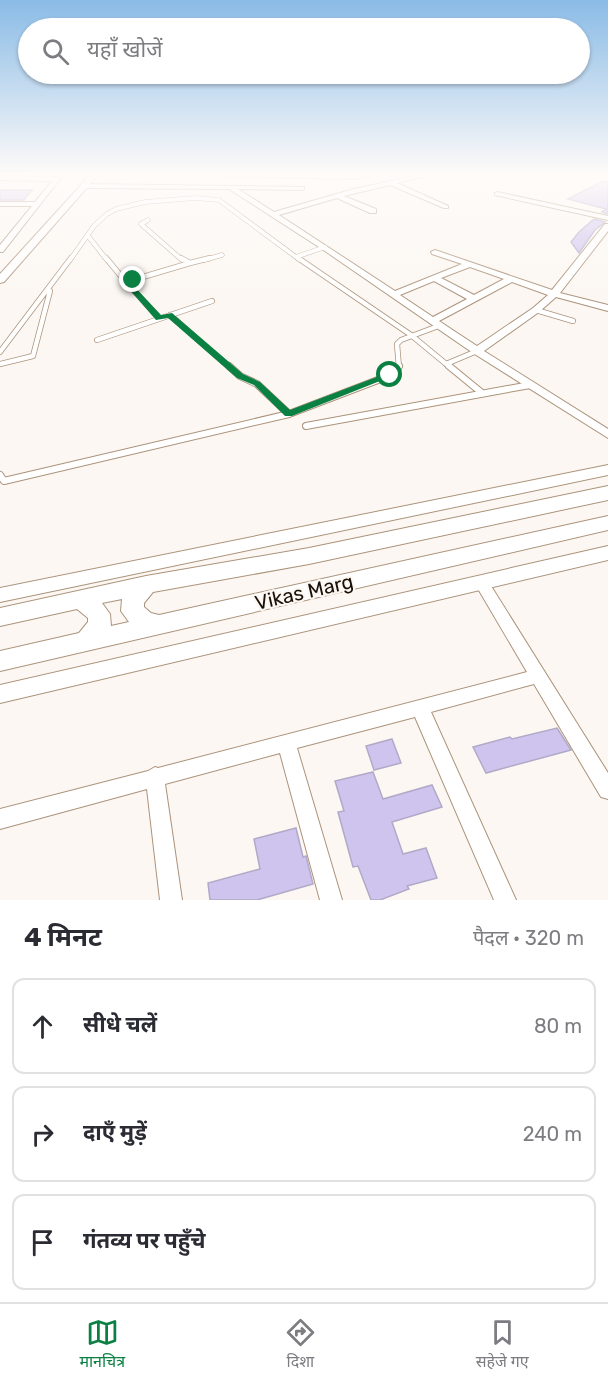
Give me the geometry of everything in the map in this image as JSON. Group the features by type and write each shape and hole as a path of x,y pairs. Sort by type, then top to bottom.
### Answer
{"main road":[{"name":"Vikas Marg","path":"0,617 146,585 309,556 608,494"},
{"name":"Vikas Marg","path":"0,661 608,523"},
{"path":"146,585 133,600 132,612 144,621 159,625"},
{"path":"81,599 99,614 100,624 87,641"}],"street":[{"path":"0,250 26,216"},
{"path":"0,268 48,216"},
{"path":"0,280 57,216"},
{"path":"277,216 477,351 608,434"},
{"path":"477,351 536,310 554,294 608,226"},
{"path":"0,233 13,233"},
{"path":"435,252 554,294 608,308"},
{"path":"394,294 470,264"},
{"path":"434,278 474,298"},
{"path":"437,322 474,298 511,279"},
{"path":"0,595 608,470"},
{"path":"0,694 608,553"},
{"path":"481,582 608,789"},
{"path":"0,819 155,776 287,744 539,676"},
{"path":"420,708 505,900"},
{"path":"287,744 331,900"},
{"path":"155,776 171,900"}],"lane":[{"path":"0,352 105,216"},
{"path":"241,216 411,335 482,393"},
{"path":"148,220 141,224 183,260 190,263"},
{"path":"88,236 159,318"},
{"path":"297,257 326,247"},
{"path":"126,282 222,255"},
{"path":"0,364 33,356 51,288"},
{"path":"97,340 212,301"},
{"path":"536,310 573,321"},
{"path":"170,315 240,376 257,384 289,414"},
{"path":"0,475 4,481 289,414 396,371 400,363 398,344 437,322"},
{"path":"446,364 477,351"},
{"path":"306,426 530,385"}],"building":[{"path":"594,219 605,222 595,230 579,253 571,242"},
{"path":"557,728 571,750 486,773 473,747 510,737 512,739"},
{"path":"392,739 401,763 374,770 366,746"},
{"path":"373,772 383,799 432,785 442,807 392,822 403,854 426,848 437,878 407,886 409,889 380,900 371,900 358,866 353,867 338,812 344,811 335,781"},
{"path":"296,828 313,884 257,900 210,900 208,883 260,869 254,839"}],"route":[{"path":"133,280 126,282 159,318 170,315 240,376 257,384 289,414 390,375"}]}
